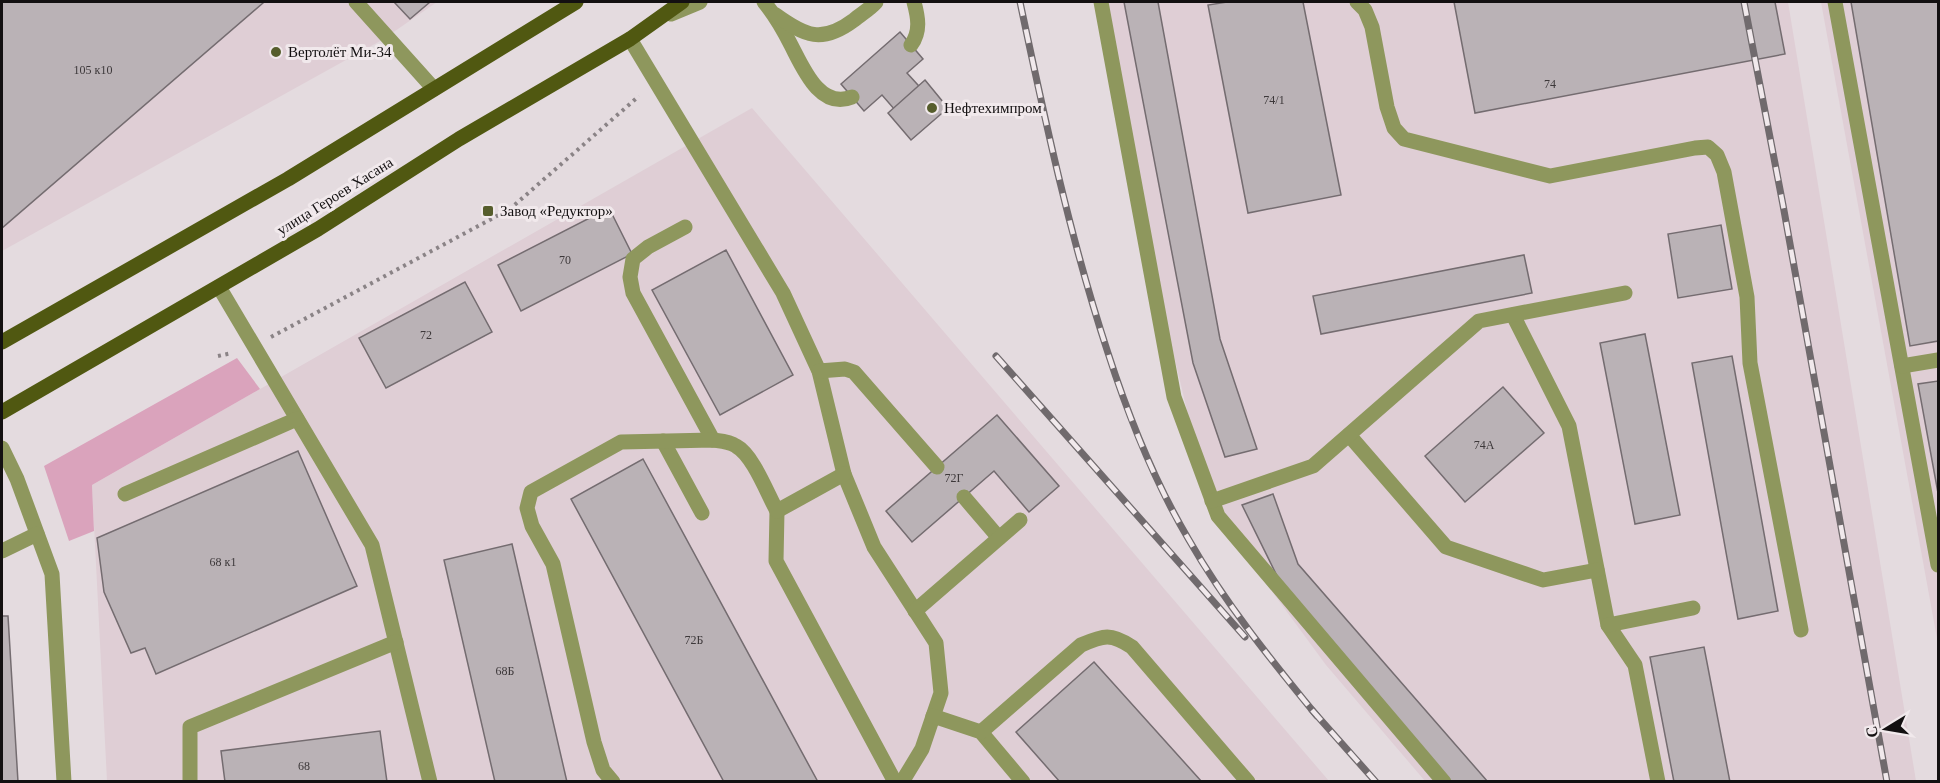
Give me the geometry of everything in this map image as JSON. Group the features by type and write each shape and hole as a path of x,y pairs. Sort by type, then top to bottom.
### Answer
{"main road":[{"path":"2,342 288,179 576,2"},
{"name":"улица Героев Хасана","path":"2,412 318,229 459,139 630,39 682,2"}],"lane":[{"path":"356,2 434,89"},
{"path":"657,20 700,2"},
{"path":"768,7 797,30 814,35 842,28 876,2"},
{"path":"911,45 916,39 918,27 914,2"},
{"path":"1101,2 1174,397 1218,516 1444,782"},
{"path":"1357,2 1365,10 1372,27 1387,107 1394,129 1404,139 1550,176 1695,148 1708,147 1718,155 1724,172 1747,297 1750,363 1801,630"},
{"path":"1835,2 1938,565"},
{"path":"768,7 791,45 800,66 812,83 832,99 844,100 852,97"},
{"path":"630,39 783,293 819,371 844,474 874,547 936,643 941,693 922,749 902,782"},
{"path":"685,227 648,247 633,259 630,277 633,293 713,440"},
{"path":"219,287 372,545 430,782"},
{"path":"1212,501 1313,466 1479,321 1625,293"},
{"path":"1513,315 1569,426 1608,625 1635,665 1658,782"},
{"path":"1902,366 1938,360"},
{"path":"819,371 845,369 854,372 937,467"},
{"path":"125,494 297,419"},
{"path":"1349,435 1446,547 1543,580 1597,570"},
{"path":"613,782 603,770 594,742 553,564 532,526 527,508 531,492 621,442 713,440 727,441 738,447 749,459 777,511 776,561 895,782"},
{"path":"663,441 702,513"},
{"path":"2,448 17,479 52,574 64,782"},
{"path":"777,511 844,474"},
{"path":"964,497 999,538"},
{"path":"915,611 1020,520"},
{"path":"2,551 37,534"},
{"path":"1608,625 1693,608"},
{"path":"981,732 1081,645 1100,637 1116,637 1131,647 1248,782"},
{"path":"190,782 190,727 396,642"},
{"path":"933,716 981,732 1023,782"}],"path":[{"path":"263,342 510,209 643,92"}],"shaded area":[{"path":"2,2 437,2 382,40 2,251"},
{"path":"1104,2 1788,2 1916,781 1425,781 1326,665 1232,537 1196,448 1147,243"},
{"path":"1821,2 1938,2 1938,644"},
{"path":"752,108 1329,781 107,781 92,485"},
{"path":"237,358 260,389 92,485 94,531 69,541 44,466"}],"building":[{"path":"2,2 262,2 263,3 2,228"},
{"path":"394,2 430,2 410,19"},
{"path":"1124,2 1158,2 1220,339 1257,449 1225,457 1193,363"},
{"path":"1227,2 1303,2 1341,195 1248,213 1208,5"},
{"path":"1454,2 1775,2 1785,54 1475,113"},
{"path":"1851,2 1938,2 1938,341 1910,346"},
{"path":"900,32 923,59 907,73 928,96 902,118 882,95 864,111 841,84"},
{"path":"925,80 948,108 911,140 888,113"},
{"path":"609,208 632,254 521,311 498,265"},
{"path":"1721,225 1732,289 1678,298 1668,234"},
{"path":"726,250 793,375 720,415 652,290"},
{"path":"1524,255 1532,293 1321,334 1313,296"},
{"path":"465,282 492,332 386,388 359,338"},
{"path":"1645,334 1680,515 1635,524 1600,343"},
{"path":"1732,356 1778,611 1738,619 1692,363"},
{"path":"1938,381 1938,493 1918,384"},
{"path":"1503,387 1544,433 1465,502 1425,456"},
{"path":"997,415 1059,486 1029,512 994,471 912,542 886,511"},
{"path":"298,451 357,586 156,674 145,648 131,653 104,592 97,538"},
{"path":"643,459 818,782 724,782 571,499"},
{"path":"1273,494 1298,564 1488,782 1450,782 1283,588 1242,505"},
{"path":"512,544 567,782 495,782 444,560"},
{"path":"2,616 8,616 18,782 2,782"},
{"path":"1704,647 1730,782 1674,782 1650,657"},
{"path":"1094,662 1202,782 1060,782 1016,732"},
{"path":"380,731 387,782 225,782 221,751"}],"railway":[{"path":"1020,2 1070,223 1094,310 1143,449 1176,518 1203,563 1233,609 1317,716"},
{"path":"1744,2 1887,782"},
{"path":"996,356 1245,637"},
{"path":"1312,710 1376,782"}],"place":[{"name":"Вертолёт Ми-34","path":"276,52"},
{"name":"Нефтехимпром","path":"932,108"},
{"name":"Завод «Редуктор»","path":"488,211"}]}
